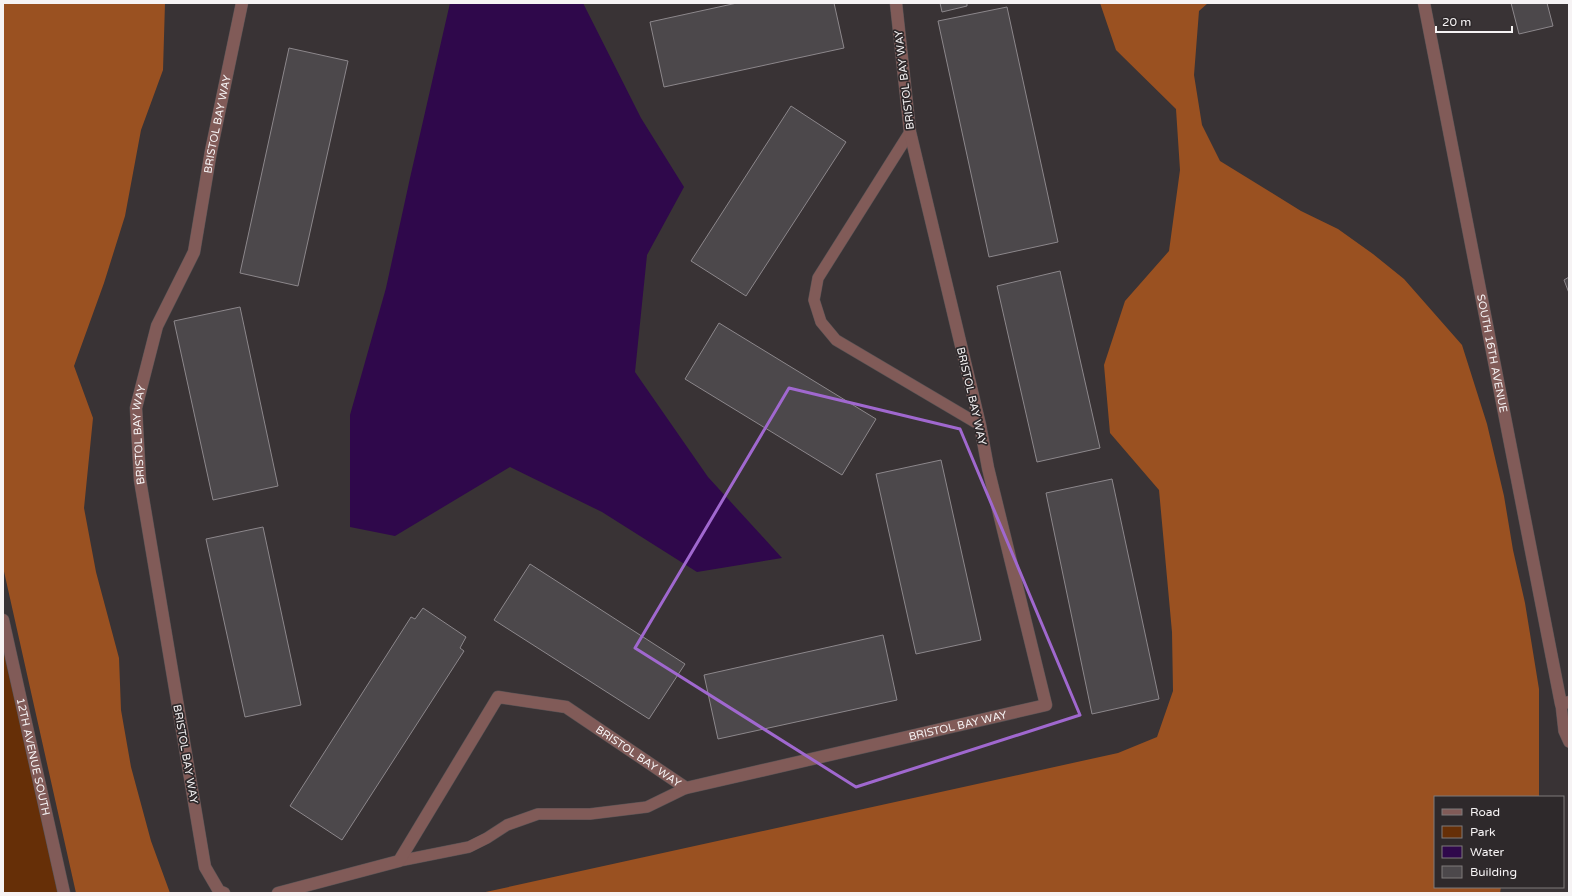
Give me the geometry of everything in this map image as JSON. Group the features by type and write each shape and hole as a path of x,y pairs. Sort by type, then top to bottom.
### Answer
{"street":[{"name":"BRISTOL BAY WAY","path":"224,893 219,891 205,867 140,480 136,408 157,326 194,252 211,151 242,3"},
{"name":"BRISTOL BAY WAY","path":"400,861 498,697 566,707 686,788 1046,705 988,468 980,425 910,132 896,3"},
{"name":"SOUTH 16TH AVENUE","path":"1424,3 1565,703"},
{"name":"12TH AVENUE SOUTH","path":"3,620 64,893"},
{"path":"278,893 400,861"}],"lane":[{"path":"910,132 818,278 814,300 821,322 836,340 980,425"},
{"path":"1565,703 1564,731 1569,742"},
{"path":"400,861 469,847 508,824 538,814 590,814 648,807 686,788"}],"highlighted area":[{"path":"789,388 960,429 1080,715 856,787 635,648"}],"green space":[{"path":"3,614 68,893 3,893"}],"shaded area":[{"path":"3,3 165,3 163,70 141,130 125,216 104,283 74,366 93,418 84,508 96,572 119,658 121,710 131,767 151,841 170,893 76,893 3,567"},
{"path":"1100,3 1208,3 1199,11 1194,75 1202,125 1220,161 1301,211 1338,229 1373,254 1404,279 1462,345 1487,424 1504,496 1513,550 1525,603 1539,689 1539,796 1434,796 1434,888 1501,888 1500,893 481,893 1118,753 1157,737 1173,691 1172,632 1159,490 1110,433 1104,365 1125,301 1169,251 1180,170 1176,109 1116,50"}],"water":[{"path":"450,3 583,3 641,118 684,187 647,255 635,372 708,477 782,558 697,572 602,512 510,467 395,536 350,527 350,415 386,288"}],"building":[{"path":"737,3 834,3 844,48 664,87 650,22"},
{"path":"940,3 967,3 967,6 942,12"},
{"path":"1511,3 1547,3 1553,26 1519,34"},
{"path":"1007,7 1058,242 989,257 938,21"},
{"path":"289,48 348,61 298,286 240,273"},
{"path":"791,106 846,142 746,296 691,261"},
{"path":"1060,271 1100,448 1037,462 997,286"},
{"path":"1569,277 1569,293 1564,280"},
{"path":"240,307 278,486 213,500 174,321"},
{"path":"719,323 876,419 842,475 685,379"},
{"path":"941,460 981,640 916,654 876,474"},
{"path":"1112,479 1159,699 1092,714 1046,493"},
{"path":"263,527 301,705 245,717 206,539"},
{"path":"530,564 685,664 649,719 494,620"},
{"path":"423,608 466,637 460,648 464,651 342,840 290,806 411,617 415,619"},
{"path":"883,635 897,700 718,739 704,675"}]}
